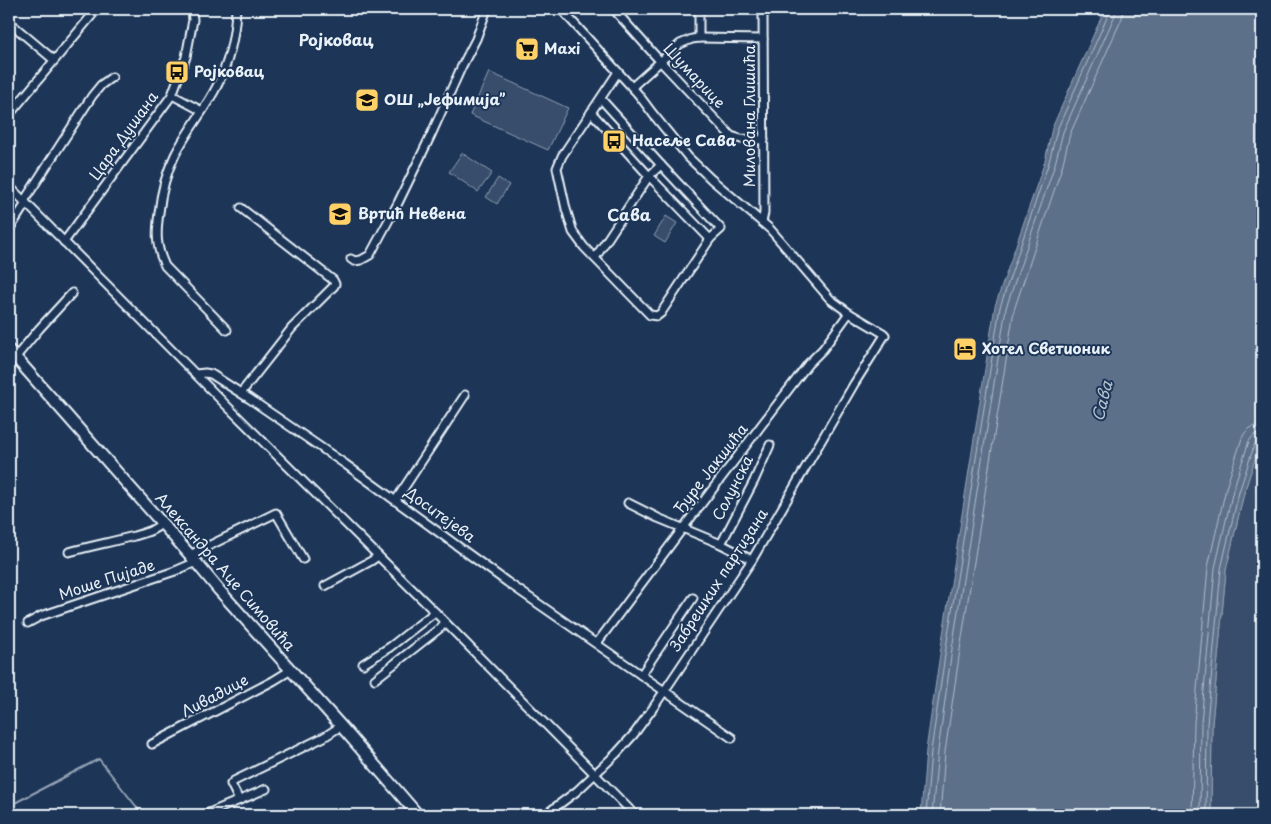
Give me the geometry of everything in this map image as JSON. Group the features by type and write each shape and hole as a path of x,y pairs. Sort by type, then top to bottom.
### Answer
{"street":[{"path":"9,115 97,9"},
{"name":"Цара Душана","path":"64,242 172,95 186,57 193,20 192,9"},
{"path":"227,330 165,266 159,253 157,242 160,203 166,177 176,153 217,86 225,68 234,38 236,9"},
{"path":"351,259 358,261 370,255 431,135 476,39 487,9"},
{"path":"561,9 632,86 688,157 778,237 830,299 849,313"},
{"name":"Шумарице","path":"615,9 660,61 731,136 741,139 764,140"},
{"path":"698,9 699,38"},
{"name":"Милована Глишића","path":"762,222 764,213 763,9"},
{"path":"9,22 54,60"},
{"path":"632,86 680,44 692,39 763,39"},
{"path":"601,99 721,229 710,239 661,313 654,317 594,258 574,232 566,209 557,168 559,161 618,72"},
{"path":"9,230 92,96 101,85 112,77"},
{"path":"172,95 202,111"},
{"path":"591,112 710,239"},
{"path":"594,258 649,176 661,165"},
{"path":"9,186 635,815"},
{"path":"241,208 333,280 335,284 292,328 241,394"},
{"path":"12,354 39,329 72,293"},
{"name":"Забрешких партизана","path":"545,815 577,791 634,734 752,560 849,392 885,335 849,313"},
{"name":"Ђуре Јакшића","path":"597,643 808,364 832,338 849,313"},
{"name":"Александра Аце Симовића","path":"12,354 342,726 418,815"},
{"name":"Доситејева","path":"196,374 210,374 241,394 396,500 507,582 732,738"},
{"path":"396,500 465,395"},
{"name":"Солунска","path":"721,544 754,481 770,445"},
{"path":"628,503 658,518 721,544 752,560"},
{"name":"Моше Пијаде","path":"28,623 41,616 175,571 193,558 276,513 303,559"},
{"path":"69,552 145,533 156,529 162,523"},
{"path":"325,586 378,556"},
{"path":"641,675 692,598"},
{"path":"363,664 390,647 435,612"},
{"path":"375,679 445,623"},
{"name":"Ливадице","path":"152,744 291,670"},
{"path":"238,800 232,784 234,781 324,738 342,726"},
{"path":"204,815 266,789"}],"shaded area":[{"path":"489,72 568,108 548,150 470,115"},
{"path":"462,153 492,173 478,192 449,172"},
{"path":"498,178 509,185 497,204 486,197"},
{"path":"666,216 677,223 665,243 654,236"},
{"path":"1262,437 1262,815 1211,815 1212,724 1226,570 1244,493"}],"water":[{"path":"1105,9 1262,9 1262,437 1244,493 1226,570 1212,724 1211,815 921,815 926,750 995,306 1045,161 1052,128"}],"waterway":[{"path":"9,806 99,759 143,815"}],"place":[{"name":"Maxi","path":"527,49"},
{"name":"Ројковац","path":"177,72"},
{"name":"ОШ „Јефимија”","path":"367,100"},
{"name":"Насеље Сава","path":"614,141"},
{"name":"Вртић Невена","path":"340,214"},
{"name":"Хотел Светионик","path":"965,349"}],"district":[{"name":"Ројковац","path":"336,40"},
{"name":"Сава","path":"629,215"}]}
